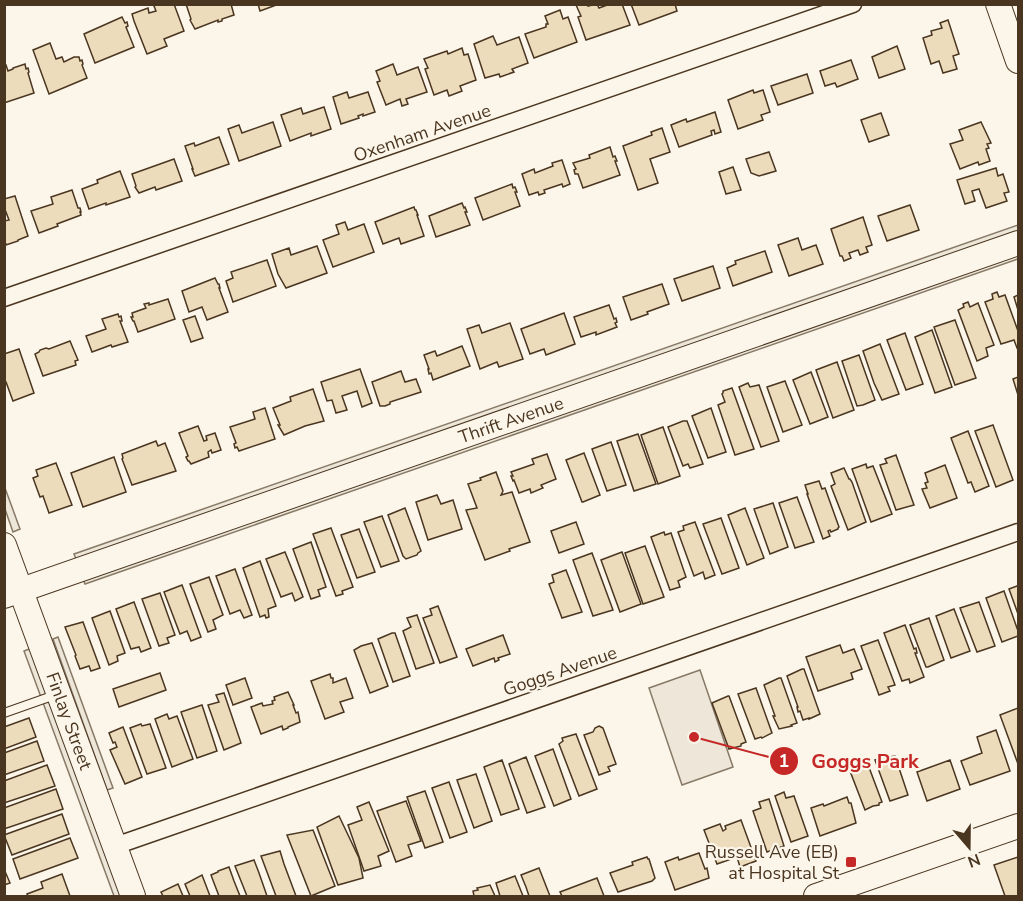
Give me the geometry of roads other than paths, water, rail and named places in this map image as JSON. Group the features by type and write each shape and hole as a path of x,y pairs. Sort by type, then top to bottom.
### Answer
{"street":[{"name":"Oxenham Avenue","path":"4,298 853,4"},
{"path":"998,4 1018,61"},
{"name":"Thrift Avenue","path":"13,593 1018,243"},
{"name":"Goggs Avenue","path":"115,846 1018,532"},
{"name":"Finlay Street","path":"4,545 13,593 58,693 133,897"},
{"path":"816,897 1018,826"}],"lane":[{"path":"4,713 58,693"}],"place":[{"name":"Goggs Park","path":"694,737"},
{"name":"Russell Ave (EB) at Hospital St","path":"851,862"}]}
